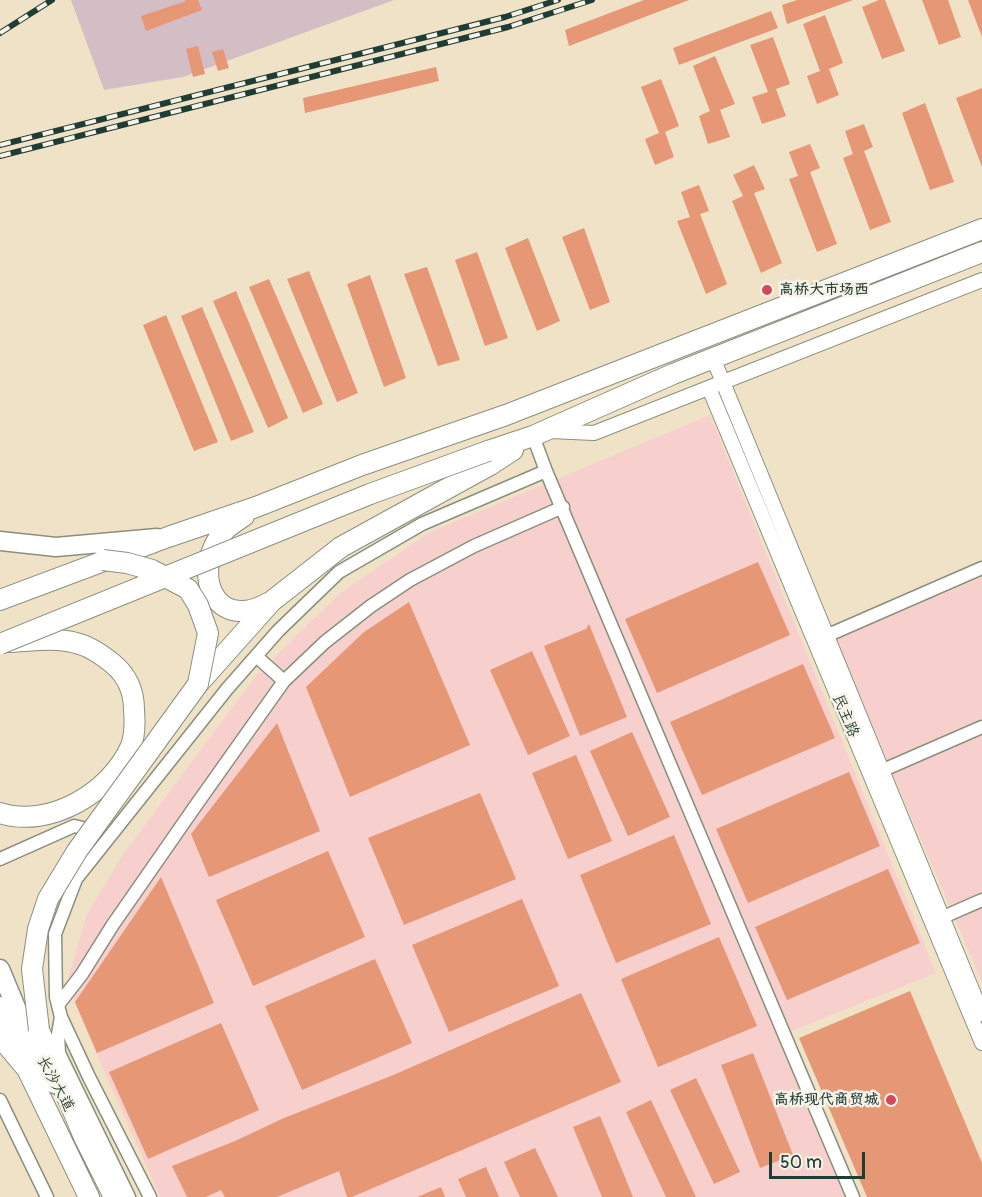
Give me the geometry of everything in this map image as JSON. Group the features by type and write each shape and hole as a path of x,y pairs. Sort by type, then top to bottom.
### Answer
{"highway":[{"path":"0,600 103,560 256,507 362,465 506,415 982,229"},
{"path":"256,507 225,530 210,562 207,579 211,594 230,610 242,612 256,610 272,601 341,547 489,458 539,434 713,358 982,252"},
{"path":"1,643 370,494 489,458"},
{"path":"103,560 128,563 152,570 188,589 198,605 208,633 198,684"},
{"path":"114,1197 92,1138 33,1032 32,969 38,929 48,899 77,851 198,684 272,601"},
{"path":"0,813 8,816 32,817 58,811 79,802 107,783 131,744 135,725 134,695 123,672 100,654 79,643 57,639 1,643"},
{"name":"长沙大道","path":"0,1036 27,1069 89,1197"}],"main road":[{"path":"0,541 56,547 168,537"},
{"path":"0,969 33,1032"},
{"path":"0,1006 27,1069"},
{"path":"74,1167 82,1197"}],"street":[{"path":"853,1197 546,471 539,434 594,433 982,280"},
{"name":"民主路","path":"713,358 982,1014"},
{"name":"民主路","path":"709,388 982,1043"},
{"path":"122,1197 92,1138 59,1053 55,934 76,879 227,689 278,631 339,572 422,524 546,471"},
{"path":"59,1011 112,926 284,681 334,635 371,606 410,580 474,546 563,507"},
{"path":"826,636 982,568"},
{"path":"256,656 284,681"},
{"path":"881,771 982,727"},
{"path":"0,859 74,826 112,834"},
{"path":"941,918 982,900"},
{"path":"59,1011 88,1077 150,1197"},
{"path":"0,1100 47,1197"},
{"path":"92,1138 129,1197"}],"shaded area":[{"path":"71,0 394,0 183,77 104,90"},
{"path":"710,415 936,973 791,1031 861,1197 160,1197 75,1005 69,976 87,914 124,853 255,677 339,594 430,532"},
{"path":"982,577 982,982 835,640"}],"building":[{"path":"185,0 198,0 202,10 146,31 141,16"},
{"path":"644,0 689,0 569,46 565,30"},
{"path":"797,0 853,0 787,24 782,5"},
{"path":"885,0 905,51 882,59 862,7"},
{"path":"922,0 948,0 961,37 939,45"},
{"path":"968,0 982,0 982,37"},
{"path":"771,11 778,28 679,65 673,48"},
{"path":"825,15 843,63 829,69 839,95 817,104 807,76 820,71 803,24"},
{"path":"773,37 790,84 776,89 786,116 762,124 752,97 768,92 750,45"},
{"path":"198,46 205,74 193,77 186,49"},
{"path":"223,49 229,68 218,71 212,52"},
{"path":"715,56 735,104 720,110 730,137 708,144 699,116 710,111 693,66"},
{"path":"436,67 439,81 305,113 303,98"},
{"path":"661,79 679,126 665,132 674,157 655,165 645,139 659,133 641,87"},
{"path":"982,88 982,167 956,98"},
{"path":"925,103 954,182 930,190 902,113"},
{"path":"864,124 873,147 864,151 891,222 870,230 843,158 853,154 845,131"},
{"path":"810,144 820,168 810,172 837,244 817,252 789,179 798,176 789,152"},
{"path":"754,165 765,189 754,193 782,263 761,273 732,201 743,196 733,175"},
{"path":"699,185 709,211 700,214 727,284 706,294 677,221 690,217 681,192"},
{"path":"584,228 610,302 590,310 562,237"},
{"path":"528,238 560,321 537,331 505,248"},
{"path":"477,252 508,338 485,346 455,260"},
{"path":"427,267 460,360 438,366 404,274"},
{"path":"309,271 358,393 337,402 287,279"},
{"path":"370,275 406,378 384,387 347,284"},
{"path":"269,279 323,404 303,413 249,287"},
{"path":"236,291 288,418 268,428 213,301"},
{"path":"202,307 254,432 231,441 181,316"},
{"path":"166,315 218,442 194,451 143,325"},
{"path":"758,562 790,635 657,693 625,619"},
{"path":"409,602 470,745 350,797 306,687 364,632"},
{"path":"589,624 627,717 580,736 544,646 586,629"},
{"path":"532,651 570,736 528,755 490,670"},
{"path":"803,664 835,738 702,795 670,722"},
{"path":"277,723 320,831 209,877 191,834"},
{"path":"632,732 670,817 628,836 590,751"},
{"path":"576,755 612,841 568,859 532,773"},
{"path":"849,772 880,846 748,903 716,829"},
{"path":"480,793 516,879 404,925 368,838"},
{"path":"674,835 711,924 616,963 580,875"},
{"path":"328,851 365,937 253,986 216,900"},
{"path":"888,869 920,943 787,1000 755,927"},
{"path":"161,877 214,1003 97,1053 75,1002"},
{"path":"522,899 559,986 449,1032 412,945"},
{"path":"719,937 757,1026 658,1067 621,979"},
{"path":"375,959 412,1043 302,1090 265,1006"},
{"name":"高桥现代商贸城","path":"910,991 982,1163 982,1197 867,1197 799,1038"},
{"path":"581,993 621,1082 352,1197 347,1197 339,1171 277,1197 225,1197 221,1190 206,1197 187,1197 172,1166 235,1141 284,1118 391,1076"},
{"path":"221,1023 259,1110 148,1159 109,1072"},
{"path":"753,1053 793,1155 760,1168 721,1065"},
{"path":"696,1078 740,1172 714,1184 670,1090"},
{"path":"651,1100 696,1197 666,1197 626,1112"},
{"path":"600,1116 633,1197 602,1197 573,1127"},
{"path":"535,1148 558,1197 520,1197 504,1162"},
{"path":"486,1167 499,1197 466,1197 458,1179"},
{"path":"441,1187 445,1197 417,1197"}],"railway":[{"path":"0,33 52,0"},
{"path":"0,145 505,17 558,0"},
{"path":"0,156 508,27 592,0"}],"place":[{"name":"高桥大市场西","path":"767,290"},
{"name":"高桥现代商贸城","path":"891,1100"}]}
